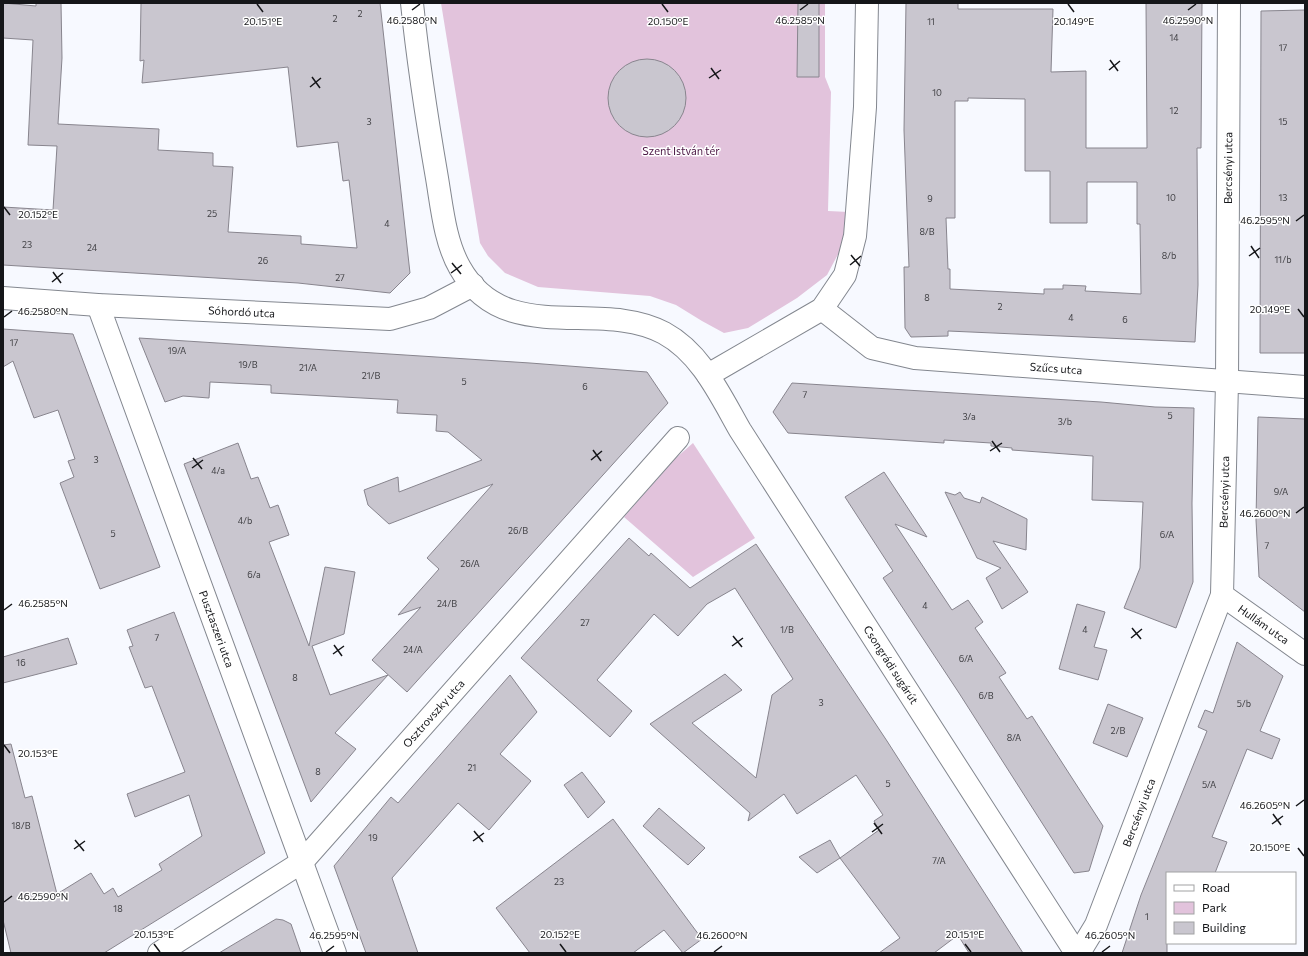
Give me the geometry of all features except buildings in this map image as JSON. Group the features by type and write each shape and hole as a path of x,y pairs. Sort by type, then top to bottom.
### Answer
{"street":[{"path":"412,3 422,96 446,232 460,268 473,285 485,297 515,313 541,317 618,321 644,325 664,333 684,346 708,375 822,309 845,275 855,236 866,107 867,3"},
{"name":"Bercsényi utca","path":"1077,953 1096,925 1222,595 1227,382 1229,3"},
{"name":"Sóhordó utca","path":"3,298 98,305 390,319 429,308 473,285"},
{"name":"Pusztaszeri utca","path":"98,305 335,953"},
{"name":"Szűcs utca","path":"822,309 872,348 915,358 1305,387"},
{"name":"Csongrádi sugárút","path":"708,375 740,430 1077,953"},
{"name":"Osztrovszky utca","path":"159,953 302,862 678,438"},
{"name":"Hullám utca","path":"1222,595 1305,654"}],"green space":[{"name":"Szent István tér","path":"441,3 825,3 825,77 831,92 828,211 849,212 844,243 827,275 797,298 748,328 724,333 676,305 650,296 538,287 505,273 488,256 480,243"},
{"path":"693,443 755,538 693,577 624,517 676,458"}]}
